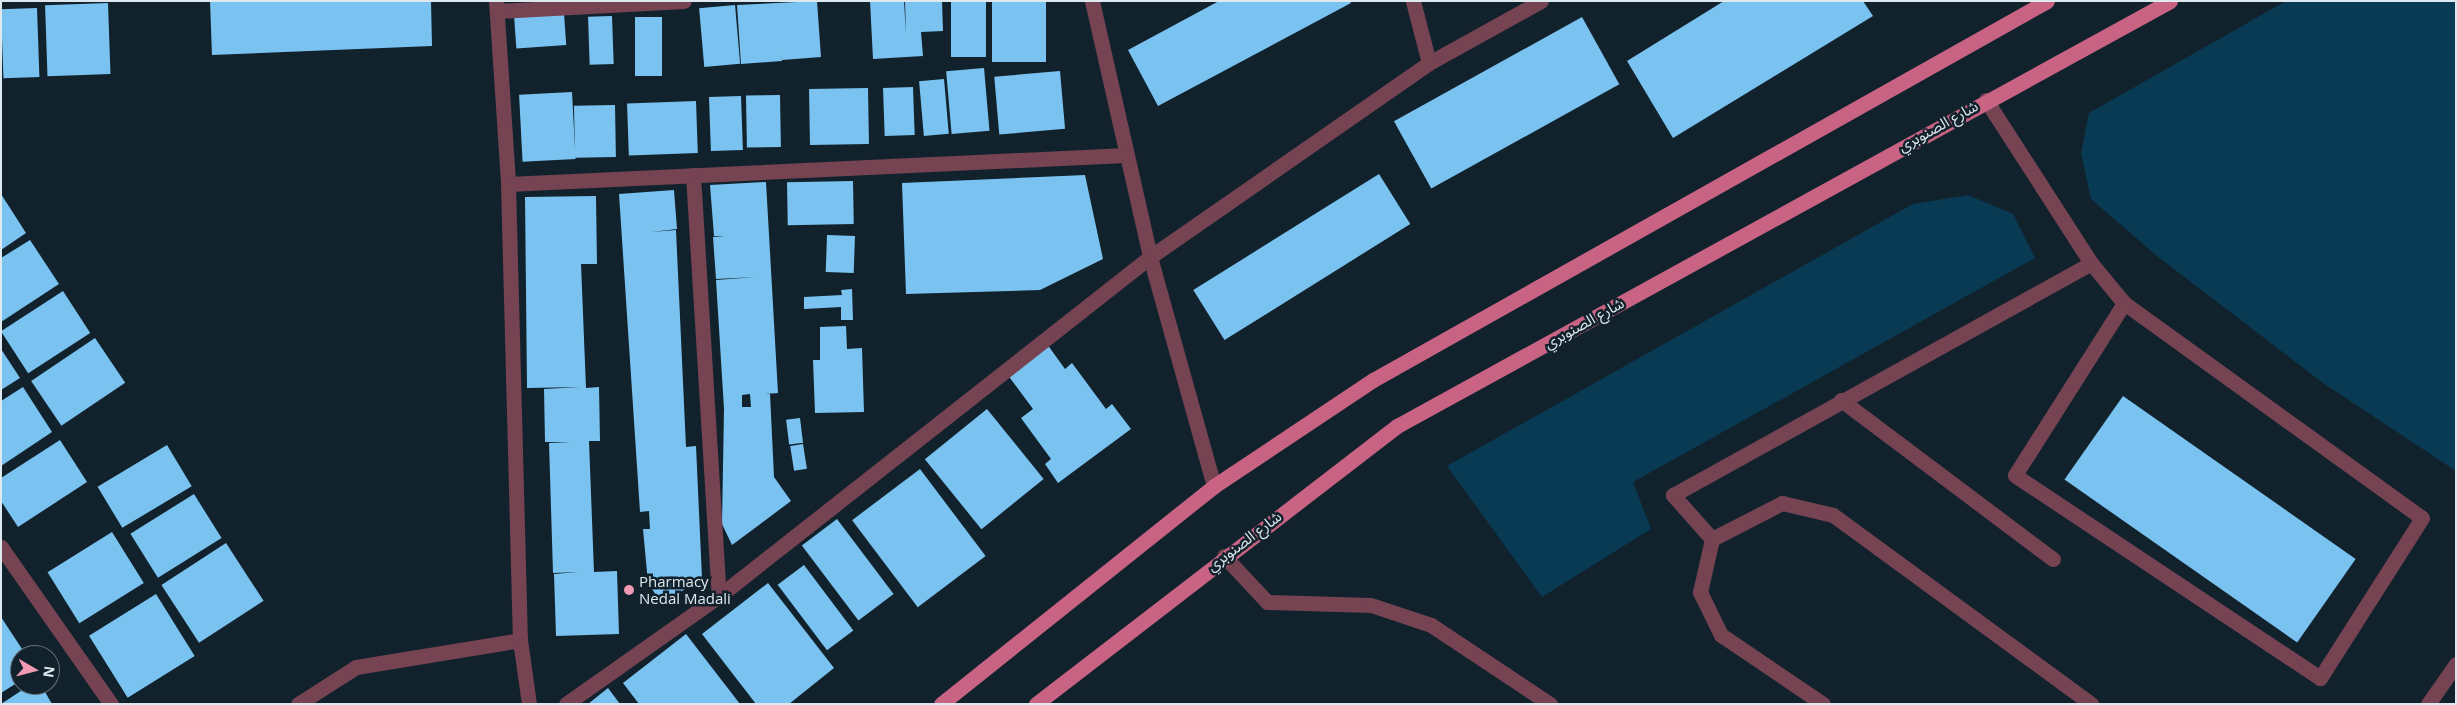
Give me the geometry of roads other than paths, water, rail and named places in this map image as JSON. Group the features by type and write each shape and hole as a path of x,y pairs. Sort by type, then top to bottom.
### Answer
{"main road":[{"path":"941,704 1214,486 1373,380 2047,1"},
{"name":"شارع الصنوبري","path":"1036,704 1224,556 1397,426 1986,100 2170,1"}],"street":[{"path":"529,704 520,640 508,184 496,6 684,1"},
{"path":"1092,1 1125,155 1150,257 1214,486"},
{"path":"1413,1 1429,63"},
{"path":"566,704 719,596 1150,257 1429,63 1541,1"},
{"path":"1986,100 2091,263 2124,303 2422,518 2320,678 2015,475 2124,303"},
{"path":"508,184 1125,155"},
{"path":"693,175 719,596"},
{"path":"1712,540 1673,495 1841,400 2091,263"},
{"path":"1841,400 2053,559"},
{"path":"1823,704 1720,635 1700,592 1712,540 1782,503 1834,515 2091,704"},
{"path":"1,547 111,704"},
{"path":"1224,556 1267,602 1371,606 1430,625 1550,704"},
{"path":"298,704 356,667 520,640"},
{"path":"2428,704 2456,664"}],"place":[{"name":"Pharmacy Nedal Madali","path":"629,590"}]}
